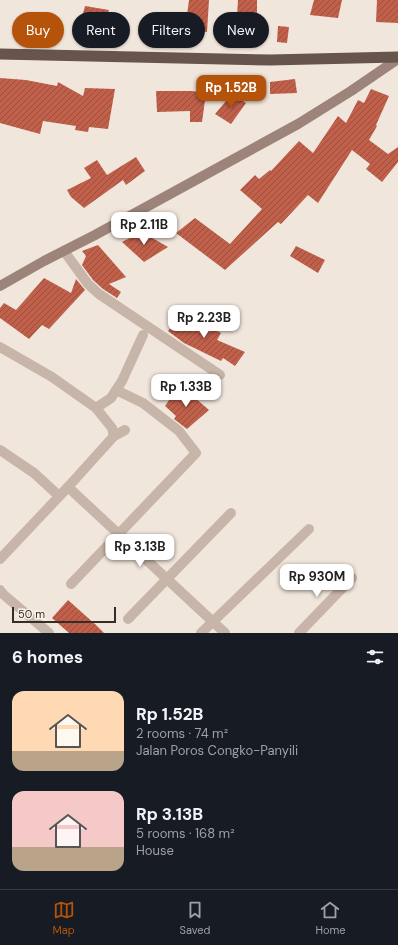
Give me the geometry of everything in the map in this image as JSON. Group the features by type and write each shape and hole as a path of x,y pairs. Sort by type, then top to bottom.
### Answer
{"highway":[{"path":"0,54 270,60 398,58"}],"main road":[{"path":"0,286 95,236 298,124 351,91 398,58"}],"street":[{"path":"64,251 88,284 99,294 220,375"},
{"path":"96,408 111,398 143,335"},
{"path":"0,347 52,377 96,408 112,428 114,436"},
{"path":"71,584 196,453 179,431 144,403 116,390"},
{"path":"0,559 114,436 125,430"},
{"path":"0,450 34,473 59,496"},
{"path":"68,487 226,633"},
{"path":"128,619 231,513"},
{"path":"201,633 309,529"},
{"path":"299,633 352,578"},
{"path":"1,595 49,633"}],"building":[{"path":"189,0 209,0 207,32 205,32 205,12 187,12"},
{"path":"238,0 257,0 257,12 237,12"},
{"path":"314,0 342,0 338,18 310,15"},
{"path":"377,0 398,0 398,23 376,22"},
{"path":"85,6 109,10 108,12 83,12"},
{"path":"278,26 289,27 287,43 277,42"},
{"path":"0,78 26,80 57,86 58,82 83,96 85,88 115,89 108,129 89,127 88,132 75,130 76,126 43,121 40,134 0,123"},
{"path":"295,79 297,93 270,94 270,82"},
{"path":"371,89 389,96 376,125 377,126 369,140 388,154 398,147 398,162 382,182 366,169 370,164 352,150 318,203 308,195 281,224 278,222 225,270 176,233 195,218 230,244 262,209 240,190 255,175 259,179 270,170 271,171 299,141 313,153 338,116 346,123 358,100 364,103"},
{"path":"156,91 192,91 206,93 202,122 190,122 190,111 157,112"},
{"path":"232,94 246,103 231,124 215,114"},
{"path":"136,157 145,171 126,185 123,180 84,208 71,197 67,190 91,178 84,168 97,160 107,175"},
{"path":"142,232 168,247 144,262 122,242"},
{"path":"98,245 126,277 109,284 121,292 117,298 93,280 82,265 86,256 82,251"},
{"path":"296,246 325,260 318,273 290,256"},
{"path":"44,278 71,293 76,279 85,290 49,329 42,325 29,339 0,318 0,308 4,303 16,310"},
{"path":"182,313 221,333 217,340 245,352 235,366 223,358 221,361 184,343 168,331"},
{"path":"179,386 209,410 187,429 174,419 176,416 165,406"},
{"path":"68,600 104,633 69,633 52,618"}]}
